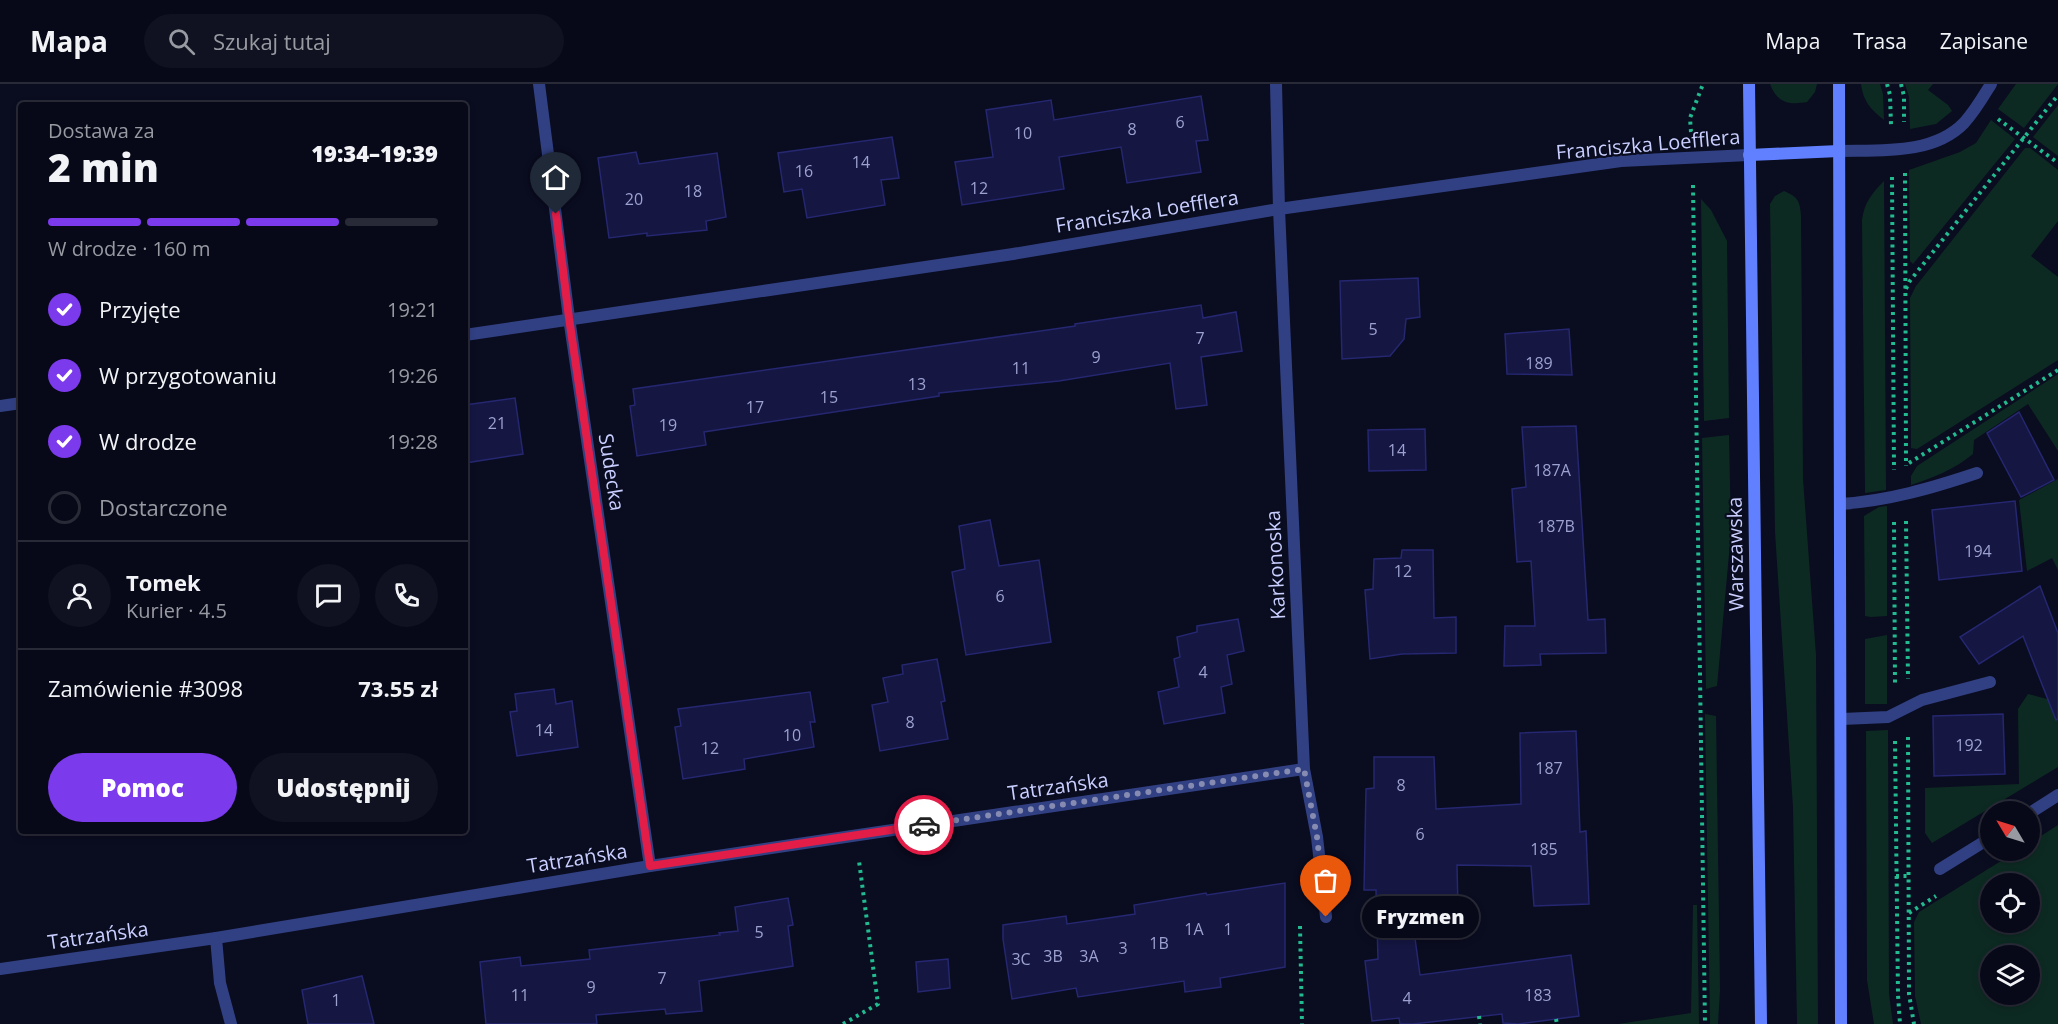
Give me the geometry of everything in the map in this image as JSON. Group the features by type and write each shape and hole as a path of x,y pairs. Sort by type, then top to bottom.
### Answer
{"main road":[{"name":"Warszawska","path":"1749,84 1761,1024"},
{"path":"1839,84 1841,1024"},
{"name":"Franciszka Loefflera","path":"1749,155 1839,151"},
{"path":"1752,1024 1761,1007"}],"street":[{"name":"Sudecka","path":"538,84 569,318 650,866"},
{"name":"Karkonoska","path":"1276,84 1279,209 1304,769 1317,837 1326,917"},
{"path":"1839,151 1905,149 1947,137 1965,122 1991,84"},
{"name":"Franciszka Loefflera","path":"468,335 1012,254 1279,209 1622,161 1749,155"},
{"path":"0,406 18,403"},
{"path":"1840,504 1865,503 1906,495 1977,473"},
{"path":"1842,719 1887,717 1922,700 1990,682"},
{"name":"Tatrzańska","path":"0,969 216,938 650,866 1304,769"},
{"path":"2040,807 2058,795"},
{"path":"1940,869 1980,844"},
{"path":"216,938 220,983 231,1024"}],"path":[{"path":"1691,133 1690,118 1703,84"},
{"path":"1887,84 1890,95 1891,124"},
{"path":"1900,84 1904,96 1905,129"},
{"path":"1905,292 1909,282 2058,95"},
{"path":"1993,115 2058,163"},
{"path":"1905,171 1906,476"},
{"path":"1892,177 1894,478"},
{"path":"1693,193 1705,1024"},
{"path":"1906,465 2058,370"},
{"path":"1906,516 1908,994 1914,1024"},
{"path":"843,1024 878,1005 856,836"},
{"path":"1896,876 1900,1024"},
{"path":"1479,1016 1480,1024"},
{"path":"1556,1018 1557,1024"}],"green space":[{"path":"1770,84 1817,84 1815,92 1807,102 1789,103 1776,95"},
{"path":"1861,84 1880,84 1883,94 1884,120 1868,105"},
{"path":"1905,84 1933,84 1928,90 1948,105 1952,111 1936,124 1910,129 1909,97"},
{"path":"2016,84 2058,84 2024,128 1998,109"},
{"path":"2058,105 2058,156 2033,137"},
{"path":"1991,120 2015,139 1913,264 1910,261 1909,170 1960,152 1976,143"},
{"path":"2025,148 2030,148 2058,170 2058,221 2031,256 2058,277 2058,360 1917,449 1911,448 1910,298 1916,286"},
{"path":"1884,181 1886,490 1865,493 1862,220 1869,199"},
{"path":"1784,191 1797,200 1801,216 1803,479 1816,655 1818,1024 1797,1024 1793,807 1775,532 1770,204 1775,196"},
{"path":"1701,199 1711,210 1727,241 1729,418 1704,421"},
{"path":"2058,374 2058,451 2028,404 1974,440 1973,454 1959,464 1911,485 1911,476 1917,466"},
{"path":"1729,435 1731,532 1717,686 1706,689 1702,438"},
{"path":"2058,479 2058,570 2052,558 2027,571 2019,500"},
{"path":"1887,506 1887,616 1865,616 1864,516 1879,507"},
{"path":"1887,635 1887,704 1865,704 1865,639"},
{"path":"2028,694 2058,702 2058,767 2002,801 1980,801 1980,814 1932,843 1925,833 1925,788 2019,784 2018,709"},
{"path":"1705,714 1716,716 1720,990 1718,1024 1710,1024"},
{"path":"1888,730 1889,994 1893,1024 1874,1024 1867,980 1866,731"},
{"path":"2058,825 2058,1024 1921,1024 1915,996 1914,922 1919,912 1980,874 1980,933 2040,933 2040,873 1982,873 2001,861 2040,861 2040,837"},
{"path":"1693,905 1697,905 1699,1024 1618,1024 1691,1013"}],"building":[{"path":"1201,96 1208,140 1196,141 1201,172 1127,183 1121,147 1059,157 1064,189 962,205 955,162 993,157 986,110 1051,100 1054,120"},
{"path":"892,137 899,178 881,180 885,205 807,218 802,189 784,192 778,153"},
{"path":"636,152 639,164 717,153 726,217 706,221 707,230 647,236 647,233 609,238 598,158"},
{"path":"1418,278 1420,317 1406,319 1404,339 1390,356 1342,359 1340,281"},
{"path":"1201,305 1203,318 1236,312 1242,351 1201,357 1207,405 1176,409 1170,363 1059,381 939,393 939,396 704,432 706,445 637,456 630,406 635,405 633,389 1075,326 1075,324"},
{"path":"1569,329 1572,375 1507,374 1505,334"},
{"path":"515,398 523,454 468,463 468,405"},
{"path":"2019,412 2054,480 2021,497 1987,433"},
{"path":"1576,426 1588,620 1605,619 1606,653 1540,654 1541,665 1504,666 1505,626 1535,626 1531,561 1517,562 1512,489 1526,487 1522,427"},
{"path":"1425,429 1426,470 1369,471 1368,430"},
{"path":"2015,501 2022,571 1939,580 1932,510"},
{"path":"990,520 999,566 1039,560 1051,642 966,655 952,572 965,569 959,526"},
{"path":"1402,550 1433,550 1434,618 1456,617 1456,653 1402,654 1370,659 1365,590 1373,589 1374,559 1401,558"},
{"path":"2040,586 2058,633 2058,719 2056,720 2023,636 1979,664 1960,637"},
{"path":"1238,619 1244,651 1227,655 1232,684 1221,687 1225,713 1164,724 1158,692 1179,687 1174,659 1180,657 1177,637 1197,632 1197,626"},
{"path":"937,659 945,701 941,702 948,739 880,751 872,705 888,702 883,678 903,674 902,665"},
{"path":"554,689 556,704 572,701 578,747 517,756 510,712 517,711 515,694"},
{"path":"810,692 815,722 810,722 814,747 744,759 745,769 683,779 675,727 681,726 678,709"},
{"path":"2003,714 2005,774 1934,776 1933,716"},
{"path":"1576,731 1580,832 1586,831 1589,904 1534,906 1531,866 1457,865 1458,908 1411,909 1420,975 1571,955 1579,1016 1518,1024 1503,1023 1502,1014 1413,1024 1400,1024 1399,1018 1372,1021 1365,961 1378,959 1376,890 1364,890 1366,789 1374,788 1374,757 1434,757 1436,809 1521,804 1520,733"},
{"path":"1285,883 1285,967 1220,978 1221,987 1185,992 1184,981 1078,997 1076,988 1012,999 1003,925 1066,916 1067,924 1135,914 1134,905"},
{"path":"788,898 793,925 788,926 793,966 699,981 702,1011 666,1014 665,1009 596,1015 597,1024 486,1024 480,962 520,957 521,966 590,959 589,950 720,935 719,933 738,931 735,907"},
{"path":"948,959 950,988 918,992 916,962"},
{"path":"362,976 374,1024 308,1024 302,990"}],"way so far":[{"path":"924,825 1304,769 1317,837 1326,917"}],"place":[{"name":"Fryzmen","path":"1326,917"}],"route":[{"path":"556,214 569,318 650,866 924,825"}]}
